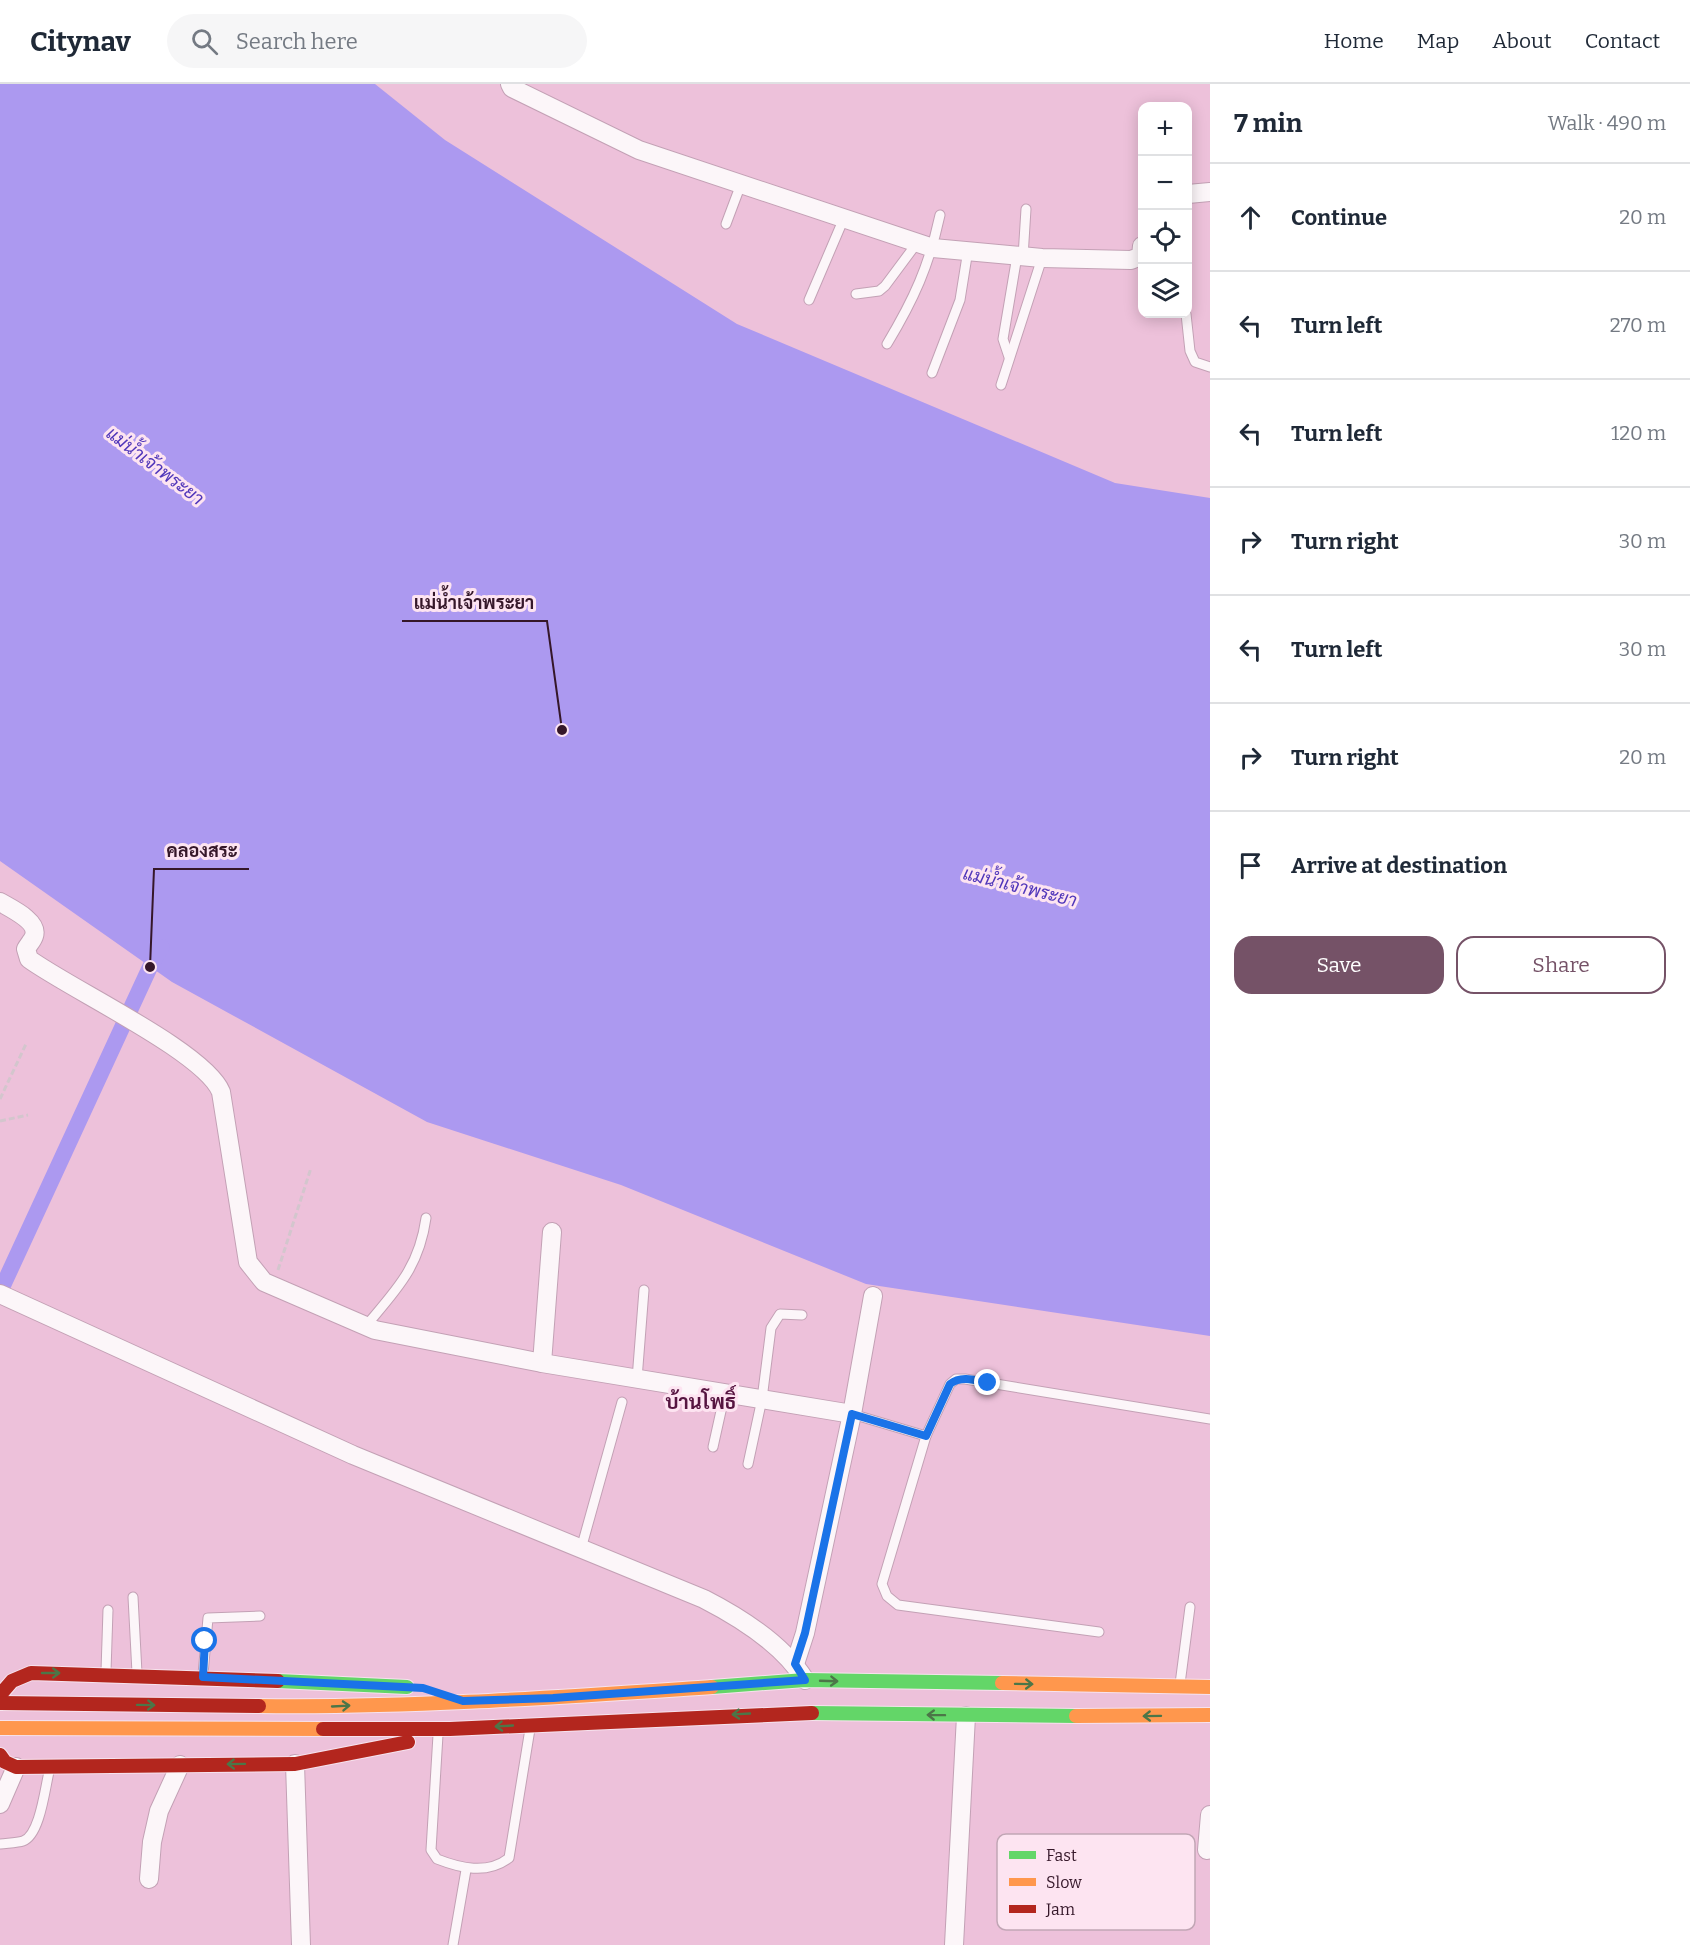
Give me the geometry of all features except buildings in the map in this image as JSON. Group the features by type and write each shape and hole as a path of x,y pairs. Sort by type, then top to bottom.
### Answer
{"main road":[{"path":"0,1695 12,1681 31,1673 203,1677 423,1688 463,1701"},
{"path":"0,1703 327,1707 553,1698 805,1680 1210,1687"},
{"path":"0,1728 444,1732 530,1724 785,1712 966,1716 1210,1715"},
{"path":"0,1755 5,1762 16,1767 295,1764 444,1732"}],"street":[{"path":"510,84 512,88 639,150 925,246 1020,257 1138,256"},
{"path":"1192,194 1210,192"},
{"path":"0,902 23,916 34,930 34,937 26,949 29,959 147,1031 208,1071 217,1081 221,1092 248,1262 253,1272 273,1286 365,1327 542,1363 852,1414"},
{"path":"542,1363 552,1232"},
{"path":"0,1294 353,1455 704,1599 737,1616 795,1664 805,1680"},
{"path":"795,1664 805,1633 852,1414 873,1296"},
{"path":"954,1945 966,1716"},
{"path":"295,1764 301,1945"},
{"path":"149,1879 152,1842 159,1811 180,1765"},
{"path":"0,1804 16,1767"},
{"path":"1207,1850 1210,1815"}],"lane":[{"path":"726,224 741,184"},
{"path":"1009,357 1003,339 1020,257 1026,209"},
{"path":"887,344 915,297 925,246 940,215"},
{"path":"808,300 844,218"},
{"path":"856,294 879,291 925,246"},
{"path":"932,373 960,300 968,250"},
{"path":"1001,385 1042,258"},
{"path":"1186,318 1190,351 1195,362 1210,367"},
{"path":"365,1327 407,1278 423,1244 426,1218"},
{"path":"638,1379 644,1290"},
{"path":"748,1464 762,1399 771,1328 774,1320 780,1314 802,1315"},
{"path":"1099,1632 898,1605 886,1596 882,1584 926,1436 950,1384 956,1379 965,1378 1210,1419"},
{"path":"713,1447 725,1393"},
{"path":"581,1549 622,1402"},
{"path":"852,1414 926,1436"},
{"path":"133,1597 137,1675"},
{"path":"1180,1687 1190,1607"},
{"path":"106,1674 108,1610"},
{"path":"203,1677 208,1618 260,1616"},
{"path":"444,1732 431,1850 436,1859 466,1870 501,1864 509,1858 530,1724"},
{"path":"0,1844 25,1840 31,1835 39,1819 50,1766"},
{"path":"453,1945 466,1870"}],"path":[{"path":"0,1099 26,1044"},
{"path":"0,1121 28,1115"},
{"path":"273,1286 311,1168"}],"water":[{"path":"0,84 375,84 445,140 737,324 1115,483 1210,498 1210,1336 866,1284 621,1185 427,1122 172,982 0,861"}],"waterway":[{"path":"0,1292 150,967 162,947"}],"traffic: fast":[{"path":"712,1687 805,1680 1002,1683"},
{"path":"278,1681 407,1687"},
{"path":"812,1713 1076,1716"}],"traffic: slow":[{"path":"1002,1683 1210,1687"},
{"path":"259,1706 429,1704 712,1687"},
{"path":"1076,1716 1210,1715"},
{"path":"0,1728 323,1729"}],"traffic: jam":[{"path":"0,1695 12,1681 31,1673 278,1681"},
{"path":"0,1703 259,1706"},
{"path":"323,1729 450,1729 812,1713"},
{"path":"0,1755 5,1762 16,1767 295,1764 408,1742"}],"place":[{"name":"แม่น้ำเจ้าพระยา","path":"562,730"},
{"name":"คลองสระ","path":"150,967"}],"district":[{"name":"บ้านโพธิ์","path":"701,1402"}],"route":[{"path":"205,1641 203,1677 423,1688 463,1701 553,1698 805,1680 795,1664 805,1633 852,1414 926,1436 950,1384 956,1379 965,1378 988,1383"}]}
